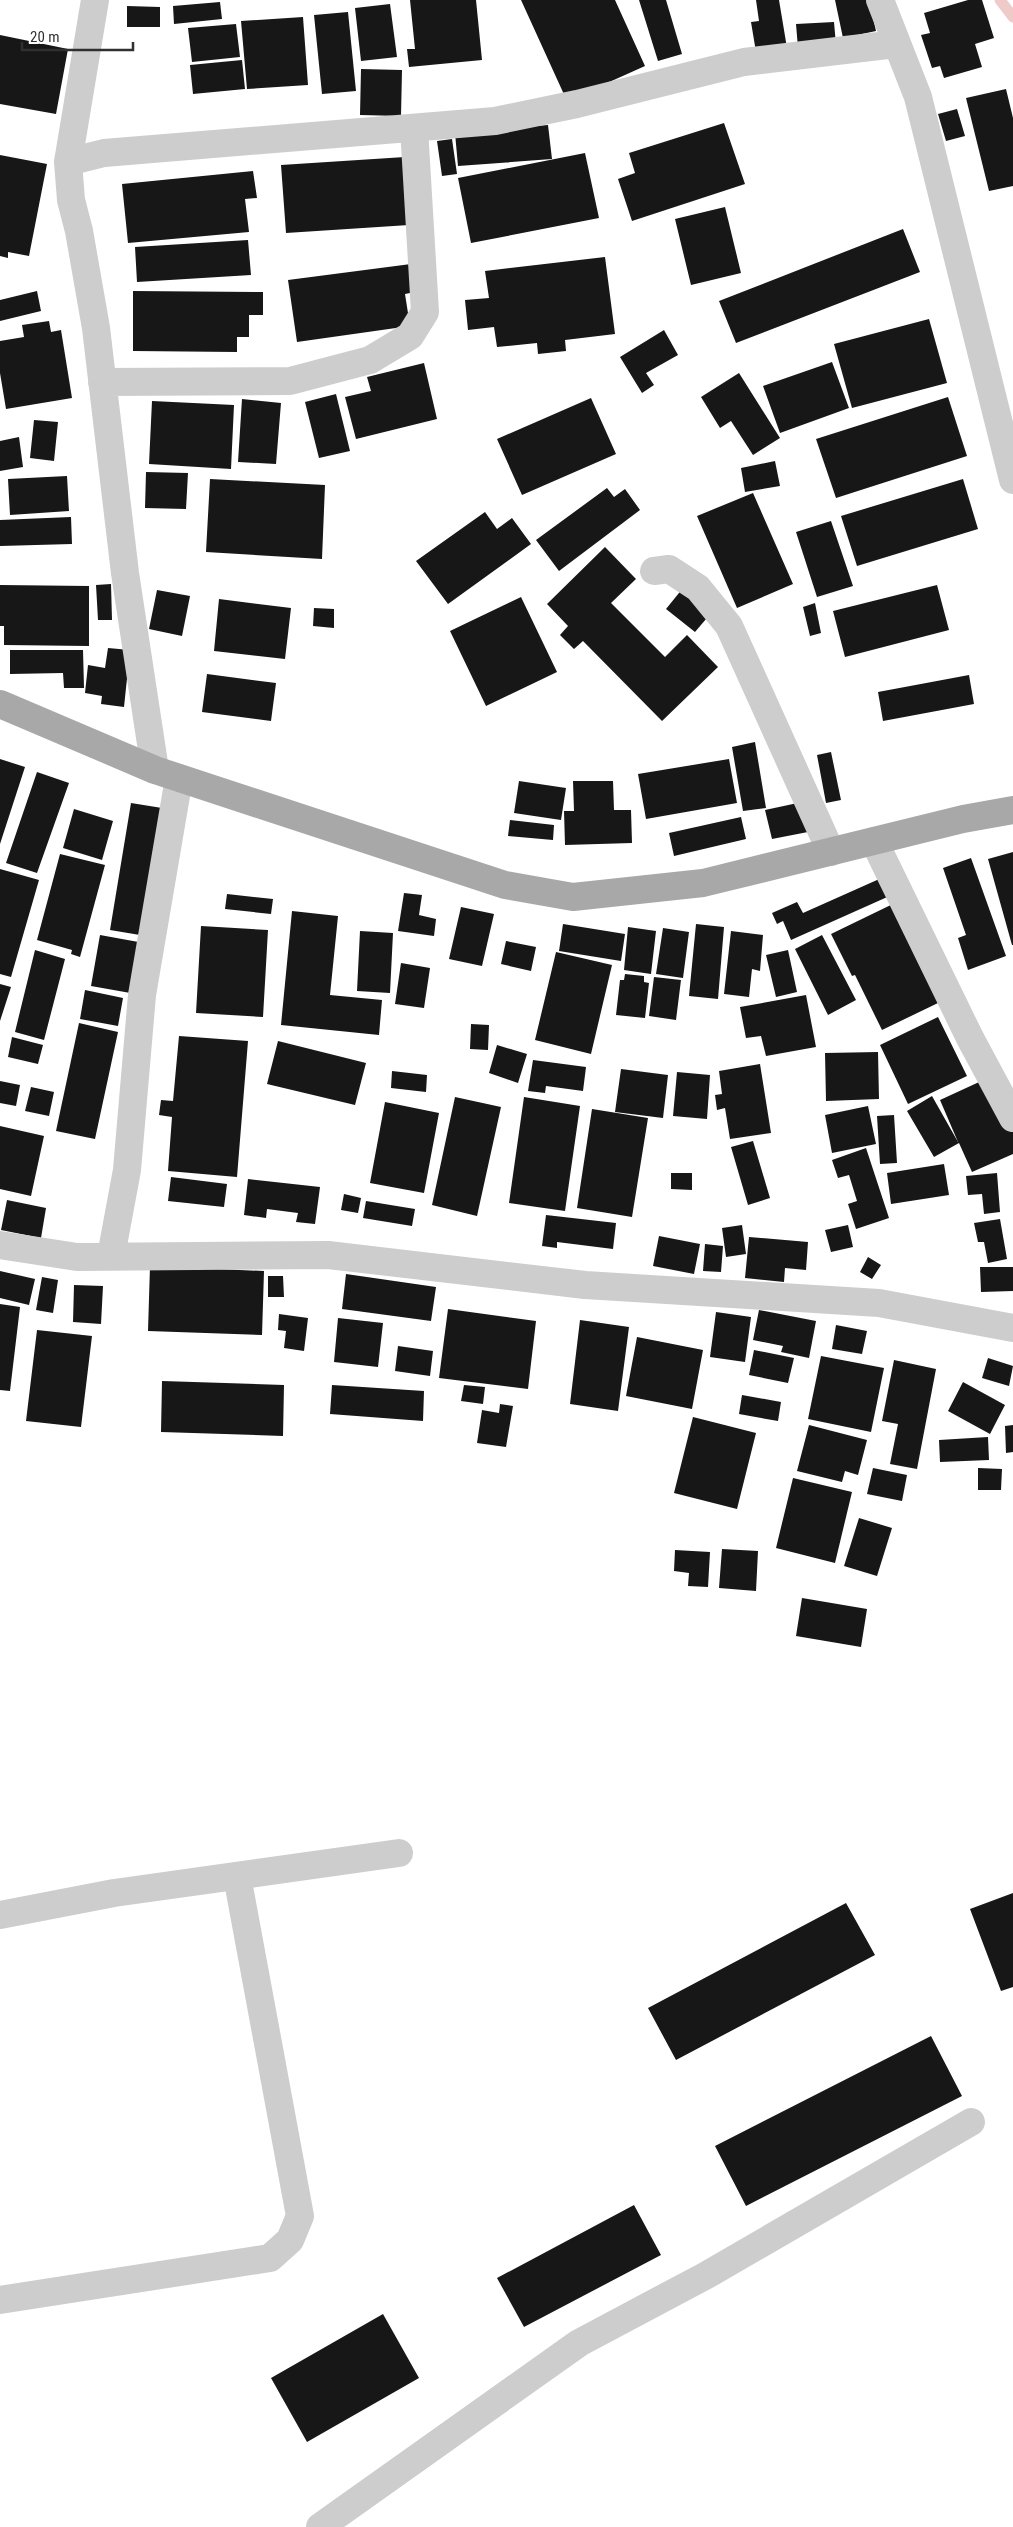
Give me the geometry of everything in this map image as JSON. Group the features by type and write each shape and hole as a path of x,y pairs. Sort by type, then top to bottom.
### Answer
{"main road":[{"path":"0,704 167,774 505,885 573,897 703,883 963,819 1013,810"}],"street":[{"path":"95,0 68,162 71,200 79,232 96,328 125,573 167,774 142,994 127,1170 111,1256"},
{"path":"880,0 918,97 1013,480"},
{"path":"68,162 122,151 495,121 577,104 744,62 896,44"},
{"path":"102,382 290,381 370,360 410,336 425,312 414,128"},
{"path":"654,571 669,569 698,588 729,626 831,852"},
{"path":"874,841 970,1038 1013,1118"},
{"path":"0,1245 77,1257 183,1258 328,1255 585,1285 879,1303 1013,1328"},
{"path":"0,1915 114,1893 399,1853"},
{"path":"0,2300 270,2258 290,2240 300,2216 237,1876"},
{"path":"320,2527 579,2343 705,2276 971,2122"}],"building":[{"path":"410,0 476,0 482,60 409,67 407,49 415,49"},
{"path":"521,0 615,0 645,66 567,101"},
{"path":"639,0 666,0 682,54 658,61"},
{"path":"756,0 779,0 787,48 756,52 751,22 759,21"},
{"path":"835,0 869,0 876,31 843,38"},
{"path":"968,0 982,0 994,38 975,44 982,67 944,78 940,66 932,68 921,35 930,33 924,13"},
{"path":"220,2 222,19 174,24 173,6"},
{"path":"390,4 397,57 361,61 355,8"},
{"path":"127,6 160,7 160,27 127,27"},
{"path":"348,12 356,91 322,94 314,15"},
{"path":"303,17 308,85 247,89 241,21"},
{"path":"834,22 836,45 798,48 796,24"},
{"path":"236,24 240,57 192,62 188,28"},
{"path":"0,35 68,49 56,114 0,104"},
{"path":"242,60 245,89 193,94 190,65"},
{"path":"361,69 402,70 401,116 360,115"},
{"path":"1006,89 1013,118 1013,186 989,191 966,98"},
{"path":"957,109 965,136 946,141 938,114"},
{"path":"724,123 745,184 632,221 618,179 635,173 629,153"},
{"path":"548,125 552,159 458,166 455,133"},
{"path":"452,139 457,174 442,176 437,141"},
{"path":"585,153 599,218 471,243 458,178"},
{"path":"0,155 47,164 29,256 8,252 8,258 0,256"},
{"path":"405,157 409,225 286,233 281,165"},
{"path":"253,171 257,198 245,199 249,232 128,243 122,184"},
{"path":"725,207 741,273 691,285 675,219"},
{"path":"903,229 920,272 736,343 719,301"},
{"path":"248,240 251,275 137,282 135,247"},
{"path":"605,257 615,334 565,340 566,351 538,354 537,343 497,347 494,327 468,330 465,300 489,298 485,271"},
{"path":"411,264 415,292 405,294 410,326 297,342 288,280"},
{"path":"37,291 41,311 0,321 0,300"},
{"path":"133,291 263,292 263,315 249,315 249,337 237,337 237,352 133,351"},
{"path":"929,319 947,383 852,408 834,344"},
{"path":"49,321 51,332 61,330 72,398 6,409 0,373 0,341 24,337 22,325"},
{"path":"664,330 678,355 646,373 654,385 642,393 620,357"},
{"path":"832,362 849,408 780,433 763,386"},
{"path":"424,363 437,419 356,439 345,397 371,391 367,377"},
{"path":"739,373 780,438 753,455 731,421 720,428 701,397"},
{"path":"336,394 350,451 319,458 305,402"},
{"path":"948,397 967,456 836,498 816,439"},
{"path":"591,398 616,454 522,495 497,439"},
{"path":"242,399 281,403 276,464 238,462"},
{"path":"152,401 234,405 231,469 149,464"},
{"path":"34,420 58,422 54,461 30,458"},
{"path":"19,437 23,467 0,471 0,441"},
{"path":"775,461 780,486 745,492 741,468"},
{"path":"146,472 188,473 186,509 145,508"},
{"path":"67,476 69,511 10,515 8,479"},
{"path":"210,479 325,485 322,559 206,552"},
{"path":"963,479 978,529 857,566 841,516"},
{"path":"607,488 614,497 625,489 640,510 559,571 536,540"},
{"path":"753,493 793,584 737,608 697,516"},
{"path":"485,512 497,529 512,518 531,544 448,604 416,561"},
{"path":"71,517 72,544 0,546 0,520"},
{"path":"831,521 853,586 817,597 796,532"},
{"path":"605,547 636,579 611,603 665,657 687,635 718,667 662,721 583,641 574,649 560,635 568,626 547,604"},
{"path":"111,584 112,620 98,620 96,585"},
{"path":"0,585 89,586 89,646 4,645 4,626 0,626"},
{"path":"937,585 949,630 845,657 833,611"},
{"path":"683,588 712,612 695,632 666,609"},
{"path":"157,590 190,596 182,636 149,629"},
{"path":"521,597 557,672 486,706 450,631"},
{"path":"219,599 291,608 285,659 214,651"},
{"path":"815,603 821,633 810,636 803,607"},
{"path":"314,608 334,609 334,628 313,626"},
{"path":"108,648 130,650 124,707 101,704 102,696 85,693 88,665 105,668"},
{"path":"10,650 83,650 84,688 64,688 63,673 10,674"},
{"path":"207,674 276,683 271,721 202,712"},
{"path":"969,675 974,704 883,721 878,692"},
{"path":"755,742 766,808 743,811 732,747"},
{"path":"831,752 841,800 826,803 817,755"},
{"path":"0,759 25,767 0,844"},
{"path":"729,759 737,803 646,819 638,774"},
{"path":"37,772 69,783 37,873 6,863"},
{"path":"519,781 566,788 561,820 514,813"},
{"path":"573,781 613,781 614,810 631,810 632,843 565,845 564,811 574,811"},
{"path":"807,801 813,831 772,839 765,810"},
{"path":"131,803 162,808 140,935 110,930"},
{"path":"74,809 113,821 102,860 63,848"},
{"path":"741,817 746,839 674,856 669,833"},
{"path":"510,820 554,825 553,840 508,836"},
{"path":"1013,852 1013,945 1012,945 988,859"},
{"path":"60,854 105,865 80,957 71,954 72,950 37,940"},
{"path":"971,858 1006,956 968,970 958,938 966,935 943,868"},
{"path":"0,869 39,880 11,977 0,974"},
{"path":"886,876 894,894 791,940 783,921 777,924 772,913 797,902 803,913"},
{"path":"404,893 422,895 419,915 436,919 434,936 398,931"},
{"path":"227,894 273,899 271,914 225,909"},
{"path":"899,901 907,918 899,923 938,1003 882,1030 855,975 852,976 831,934"},
{"path":"461,907 494,914 482,966 449,959"},
{"path":"292,911 338,916 330,995 382,1000 379,1035 281,1025"},
{"path":"563,924 625,934 621,961 559,951"},
{"path":"696,924 724,927 718,999 689,996"},
{"path":"201,926 268,930 263,1017 196,1013"},
{"path":"628,927 656,931 651,974 624,970"},
{"path":"663,928 689,932 683,978 656,974"},
{"path":"360,931 393,933 390,993 357,991"},
{"path":"731,931 763,935 760,971 752,969 749,997 724,994"},
{"path":"100,935 144,943 136,994 91,986"},
{"path":"822,935 856,1000 828,1015 795,949"},
{"path":"506,941 536,947 531,971 501,964"},
{"path":"35,950 65,959 44,1040 15,1032"},
{"path":"788,950 797,992 776,997 766,955"},
{"path":"556,952 612,965 591,1054 535,1040"},
{"path":"401,963 430,968 424,1008 395,1004"},
{"path":"625,974 644,976 644,982 649,983 645,1018 616,1015 620,980 624,980"},
{"path":"654,977 681,980 676,1020 649,1016"},
{"path":"0,984 11,987 0,1021"},
{"path":"85,990 123,998 118,1026 80,1019"},
{"path":"806,995 816,1047 766,1056 761,1036 746,1038 740,1007"},
{"path":"938,1017 967,1076 908,1104 880,1045"},
{"path":"79,1023 118,1032 95,1139 56,1131"},
{"path":"471,1024 489,1025 488,1050 470,1049"},
{"path":"179,1036 248,1041 237,1177 168,1171 172,1117 159,1115 161,1100 173,1101"},
{"path":"12,1037 43,1045 38,1064 8,1057"},
{"path":"278,1041 366,1063 355,1105 267,1084"},
{"path":"497,1045 527,1054 518,1083 489,1073"},
{"path":"878,1052 879,1099 826,1101 825,1053"},
{"path":"533,1060 586,1067 583,1091 546,1086 545,1093 528,1091"},
{"path":"760,1064 771,1133 730,1139 725,1108 717,1110 715,1095 722,1094 719,1071"},
{"path":"621,1069 668,1075 663,1118 615,1112"},
{"path":"392,1071 427,1075 426,1092 391,1088"},
{"path":"677,1072 710,1075 707,1119 673,1116"},
{"path":"990,1077 1013,1128 1013,1154 972,1172 959,1143 934,1157 907,1111 932,1096 958,1142 940,1100"},
{"path":"0,1081 20,1085 16,1106 0,1103"},
{"path":"31,1087 54,1092 49,1116 25,1111"},
{"path":"455,1097 501,1107 477,1216 432,1205"},
{"path":"524,1097 580,1106 565,1211 509,1203"},
{"path":"385,1102 439,1113 424,1193 370,1183"},
{"path":"868,1106 876,1144 832,1153 825,1115"},
{"path":"592,1109 648,1118 632,1217 577,1208"},
{"path":"894,1115 897,1163 880,1164 877,1116"},
{"path":"0,1126 44,1136 31,1196 0,1189"},
{"path":"753,1141 770,1198 748,1205 731,1147"},
{"path":"866,1148 889,1218 856,1229 848,1204 857,1201 849,1175 838,1178 832,1160"},
{"path":"944,1164 949,1195 891,1204 887,1173"},
{"path":"671,1173 692,1173 692,1190 671,1189"},
{"path":"997,1173 1000,1212 984,1214 982,1194 968,1195 966,1176"},
{"path":"171,1177 227,1184 224,1207 168,1201"},
{"path":"248,1179 320,1187 315,1224 296,1222 298,1213 267,1209 266,1218 244,1215"},
{"path":"344,1194 361,1198 358,1213 341,1210"},
{"path":"7,1200 46,1208 41,1238 1,1230"},
{"path":"366,1201 415,1209 412,1226 363,1218"},
{"path":"546,1215 616,1223 613,1249 557,1242 557,1248 542,1246"},
{"path":"1000,1219 1007,1259 988,1263 984,1242 978,1242 974,1223"},
{"path":"742,1225 746,1254 726,1257 722,1228"},
{"path":"848,1225 853,1247 831,1252 825,1230"},
{"path":"659,1236 700,1244 694,1274 653,1266"},
{"path":"749,1237 808,1242 806,1270 785,1268 784,1282 745,1278"},
{"path":"705,1244 723,1246 721,1272 703,1271"},
{"path":"868,1257 881,1265 872,1279 860,1272"},
{"path":"150,1266 264,1271 262,1335 148,1331"},
{"path":"980,1267 1013,1267 1013,1291 981,1292"},
{"path":"0,1271 35,1279 29,1305 0,1298"},
{"path":"346,1274 436,1287 431,1321 342,1309"},
{"path":"268,1276 283,1276 284,1297 268,1297"},
{"path":"42,1277 58,1280 53,1313 36,1310"},
{"path":"74,1285 103,1286 101,1324 73,1322"},
{"path":"0,1304 20,1307 10,1391 0,1390"},
{"path":"448,1309 536,1321 528,1389 439,1378"},
{"path":"759,1310 816,1321 809,1358 781,1352 783,1346 753,1340"},
{"path":"716,1312 751,1317 745,1362 710,1357"},
{"path":"279,1314 308,1318 304,1351 284,1348 286,1331 278,1330"},
{"path":"338,1318 383,1323 378,1367 334,1362"},
{"path":"580,1320 629,1327 618,1411 570,1404"},
{"path":"836,1325 867,1331 862,1354 832,1349"},
{"path":"37,1330 92,1336 81,1427 26,1421"},
{"path":"637,1337 703,1350 692,1409 626,1396"},
{"path":"398,1346 433,1351 430,1376 395,1371"},
{"path":"754,1350 794,1358 788,1383 749,1375"},
{"path":"821,1356 884,1368 871,1432 808,1419"},
{"path":"988,1358 1013,1366 1009,1386 982,1378"},
{"path":"894,1360 936,1369 917,1469 890,1464 898,1424 882,1421"},
{"path":"162,1381 284,1385 283,1436 161,1432"},
{"path":"963,1382 1005,1405 990,1434 948,1411"},
{"path":"332,1385 424,1391 423,1421 330,1414"},
{"path":"464,1385 485,1387 483,1404 461,1401"},
{"path":"742,1395 781,1402 778,1421 739,1414"},
{"path":"500,1404 513,1406 506,1447 477,1443 482,1410 499,1413"},
{"path":"693,1417 756,1433 737,1509 674,1493"},
{"path":"809,1425 867,1440 858,1475 845,1471 842,1482 797,1471"},
{"path":"1013,1425 1013,1452 1006,1453 1005,1426"},
{"path":"988,1437 989,1460 940,1462 939,1440"},
{"path":"873,1468 907,1475 902,1501 867,1494"},
{"path":"978,1468 1002,1469 1001,1490 978,1490"},
{"path":"793,1478 852,1492 835,1563 776,1548"},
{"path":"859,1518 892,1528 877,1576 844,1566"},
{"path":"722,1549 758,1551 756,1591 719,1588"},
{"path":"675,1550 710,1552 708,1587 688,1586 689,1573 674,1571"},
{"path":"802,1598 867,1609 861,1647 796,1636"},
{"path":"1013,1893 1013,1987 1001,1991 970,1909"},
{"path":"846,1903 875,1955 676,2060 648,2008"},
{"path":"931,2036 962,2096 746,2206 715,2146"},
{"path":"634,2205 661,2255 524,2327 497,2278"},
{"path":"383,2314 419,2378 307,2442 271,2378"}],"waterway":[{"path":"1000,0 1013,17"}]}
